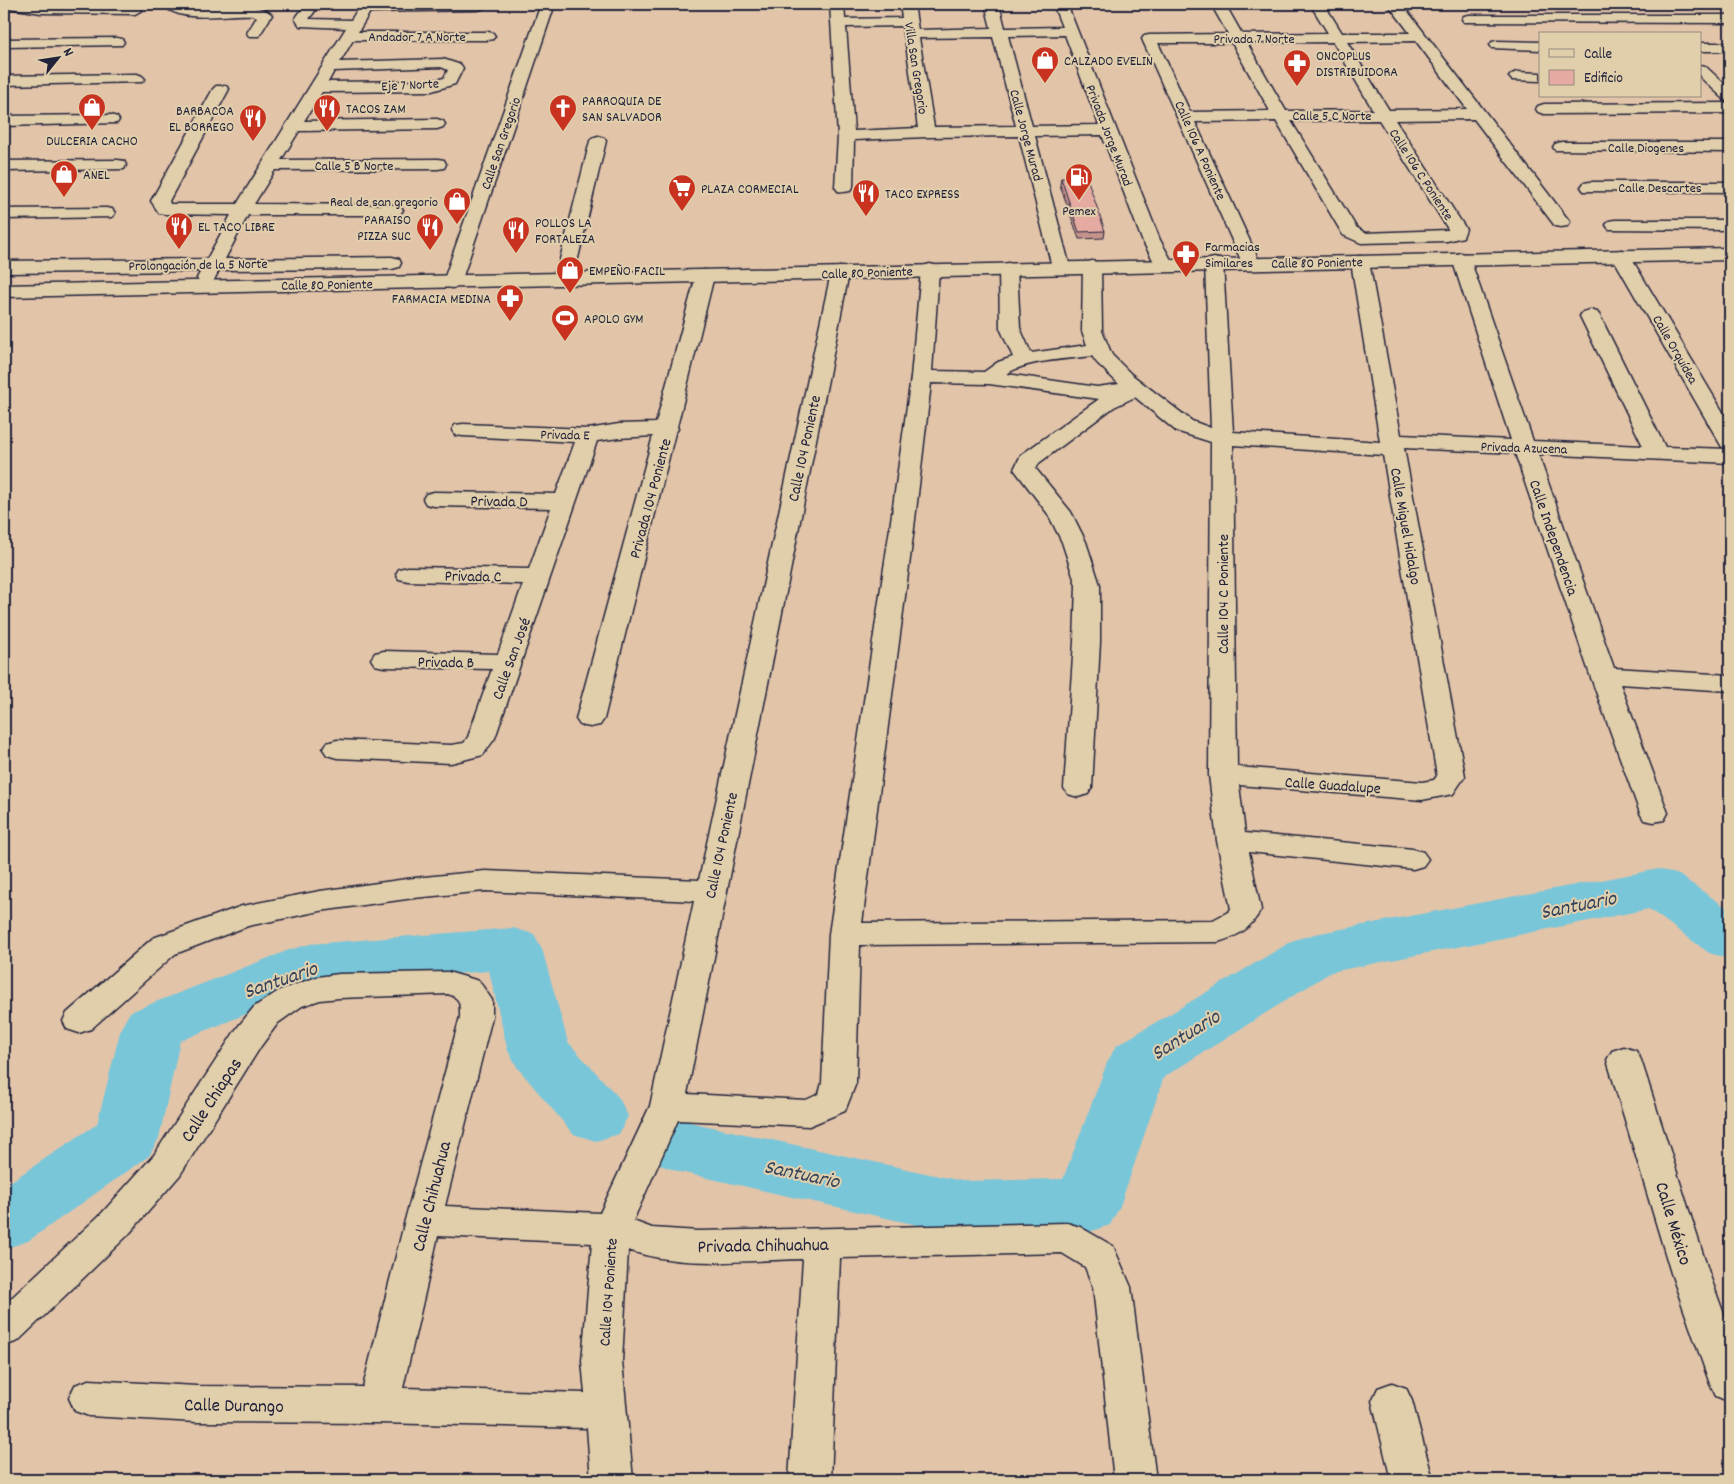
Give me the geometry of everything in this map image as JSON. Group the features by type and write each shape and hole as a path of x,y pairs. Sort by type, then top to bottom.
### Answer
{"street":[{"path":"170,4 175,10 185,12 238,10 260,12 265,15 254,33"},
{"name":"Andador 7 A Norte","path":"313,4 302,18 305,23 351,30 488,36"},
{"name":"Calle San Gregorio","path":"452,282 548,4"},
{"path":"837,4 846,136 844,187"},
{"name":"Villa San Gregorio","path":"907,4 927,132"},
{"name":"Calle Jorge Murad","path":"992,4 1061,268"},
{"name":"Privada Jorge Murad","path":"1060,4 1151,240 1165,265"},
{"path":"1218,4 1280,115"},
{"name":"Calle 106 C Poniente","path":"1280,115 1350,231 1361,238 1447,236 1457,233 1457,229 1384,115 1317,4"},
{"path":"1395,4 1418,37 1561,222"},
{"path":"1617,4 1646,32"},
{"path":"1634,4 1662,32"},
{"path":"14,5 41,9 135,10"},
{"path":"202,287 212,264 242,210 366,6 477,6"},
{"path":"1469,19 1730,19"},
{"path":"838,24 1000,33 1070,31"},
{"name":"Privada 7 Norte","path":"1150,38 1418,37"},
{"name":"Calle 106 A Poniente","path":"1150,38 1251,263"},
{"path":"4,43 117,42"},
{"path":"1497,45 1539,46"},
{"path":"1702,47 1730,47"},
{"name":"Eje 7 Norte","path":"316,87 432,86 450,80 456,68 443,63 328,67"},
{"path":"1702,72 1728,107"},
{"path":"1517,77 1539,77"},
{"path":"4,81 137,79"},
{"path":"1702,88 1728,107"},
{"path":"221,90 160,201 165,209 394,210"},
{"path":"1544,109 1728,107"},
{"name":"Calle 5 C Norte","path":"1186,117 1478,114"},
{"path":"4,121 111,120"},
{"path":"293,126 437,124"},
{"path":"846,136 927,132 1108,130"},
{"path":"564,279 598,141"},
{"name":"Calle Diogenes","path":"1561,147 1730,148"},
{"name":"Calle 5 B Norte","path":"270,165 438,164"},
{"path":"4,166 118,165"},
{"name":"Calle Descartes","path":"1590,187 1730,187"},
{"path":"4,214 106,213"},
{"path":"1615,225 1730,225"},
{"name":"Calle 80 Poniente","path":"4,291 1730,254"},
{"name":"Calle Orquídea","path":"1621,256 1730,442"},
{"name":"Calle Independencia","path":"1461,259 1603,675 1654,813"},
{"name":"Calle Miguel Hidalgo","path":"1360,262 1451,776 1443,788"},
{"name":"Prolongación de la 5 Norte","path":"4,267 392,263"},
{"name":"Calle 104 C Poniente","path":"845,934 1218,931 1239,920 1246,910 1232,841 1223,775 1222,438 1214,264"},
{"path":"989,378 1005,366 1024,360 1098,349 1092,330 1092,267"},
{"path":"1008,269 1010,328 1024,360"},
{"path":"667,1106 809,1113 833,1102 839,1083 845,934 902,528 921,377 930,270"},
{"name":"Calle 104 Poniente","path":"612,1480 602,1361 611,1229 667,1106 710,891 840,273"},
{"name":"Privada 104 Poniente","path":"590,719 667,429 705,276"},
{"path":"1590,316 1657,452"},
{"name":"Privada Azucena","path":"1098,349 1113,368 1184,426 1222,438 1392,445 1524,447 1730,456"},
{"path":"921,377 989,378 1097,393 1137,388"},
{"path":"1078,788 1087,642 1088,586 1074,542 1059,512 1025,469 1029,460 1107,403 1137,388"},
{"name":"Privada E","path":"464,430 588,436 619,431 667,429"},
{"name":"Calle San José","path":"337,749 451,754 473,748 481,738 588,436"},
{"name":"Privada D","path":"434,499 565,501"},
{"name":"Privada C","path":"408,574 539,577"},
{"name":"Privada B","path":"384,660 509,662"},
{"path":"1603,675 1730,683"},
{"name":"Calle Guadalupe","path":"1223,775 1422,791 1443,788"},
{"path":"1232,841 1414,859"},
{"path":"79,1021 164,946 242,916 320,901 414,888 485,881 710,891"},
{"name":"Calle Chiapas","path":"4,1329 115,1224 167,1165 249,1037 266,1015 291,998 317,989 339,986 448,983 468,989"},
{"name":"Calle Chihuahua","path":"379,1406 423,1220 476,1017 476,1000 468,989"},
{"name":"Calle México","path":"1624,1060 1690,1273 1730,1384"},
{"name":"Privada Chihuahua","path":"423,1220 611,1229 652,1242 698,1246 1067,1238 1100,1257 1112,1287 1135,1480"},
{"path":"810,1480 822,1244"},
{"name":"Calle Durango","path":"89,1398 196,1404 605,1411"},
{"path":"1392,1401 1412,1480"}],"building":[{"path":"1061,178 1087,178 1105,231 1079,232"}],"waterway":[{"name":"Santuario","path":"680,1146 962,1208 1086,1206 1138,1063 1315,955 1659,888 1730,939"},
{"name":"Santuario","path":"4,1221 126,1138 152,1028 310,965 513,949 539,1051 596,1116"}],"place":[{"name":"CALZADO EVELIN","path":"1045,84"},
{"name":"ONCOPLUS DISTRIBUIDORA","path":"1297,87"},
{"name":"DULCERIA CACHO","path":"92,131"},
{"name":"TACOS ZAM","path":"327,132"},
{"name":"PARROQUIA DE SAN SALVADOR","path":"563,132"},
{"name":"BARBACOA EL BORREGO","path":"253,142"},
{"name":"ANEL","path":"64,198"},
{"name":"Pemex","path":"1079,201"},
{"name":"PLAZA CORMECIAL","path":"682,212"},
{"name":"TACO EXPRESS","path":"866,217"},
{"name":"Real de san gregorio","path":"457,225"},
{"name":"EL TACO LIBRE","path":"179,250"},
{"name":"PARAISO PIZZA SUC","path":"430,251"},
{"name":"POLLOS LA FORTALEZA","path":"516,254"},
{"name":"Farmacias Similares","path":"1186,278"},
{"name":"EMPEÑO FACIL","path":"570,294"},
{"name":"FARMACIA MEDINA","path":"510,322"},
{"name":"APOLO GYM","path":"565,342"}]}
